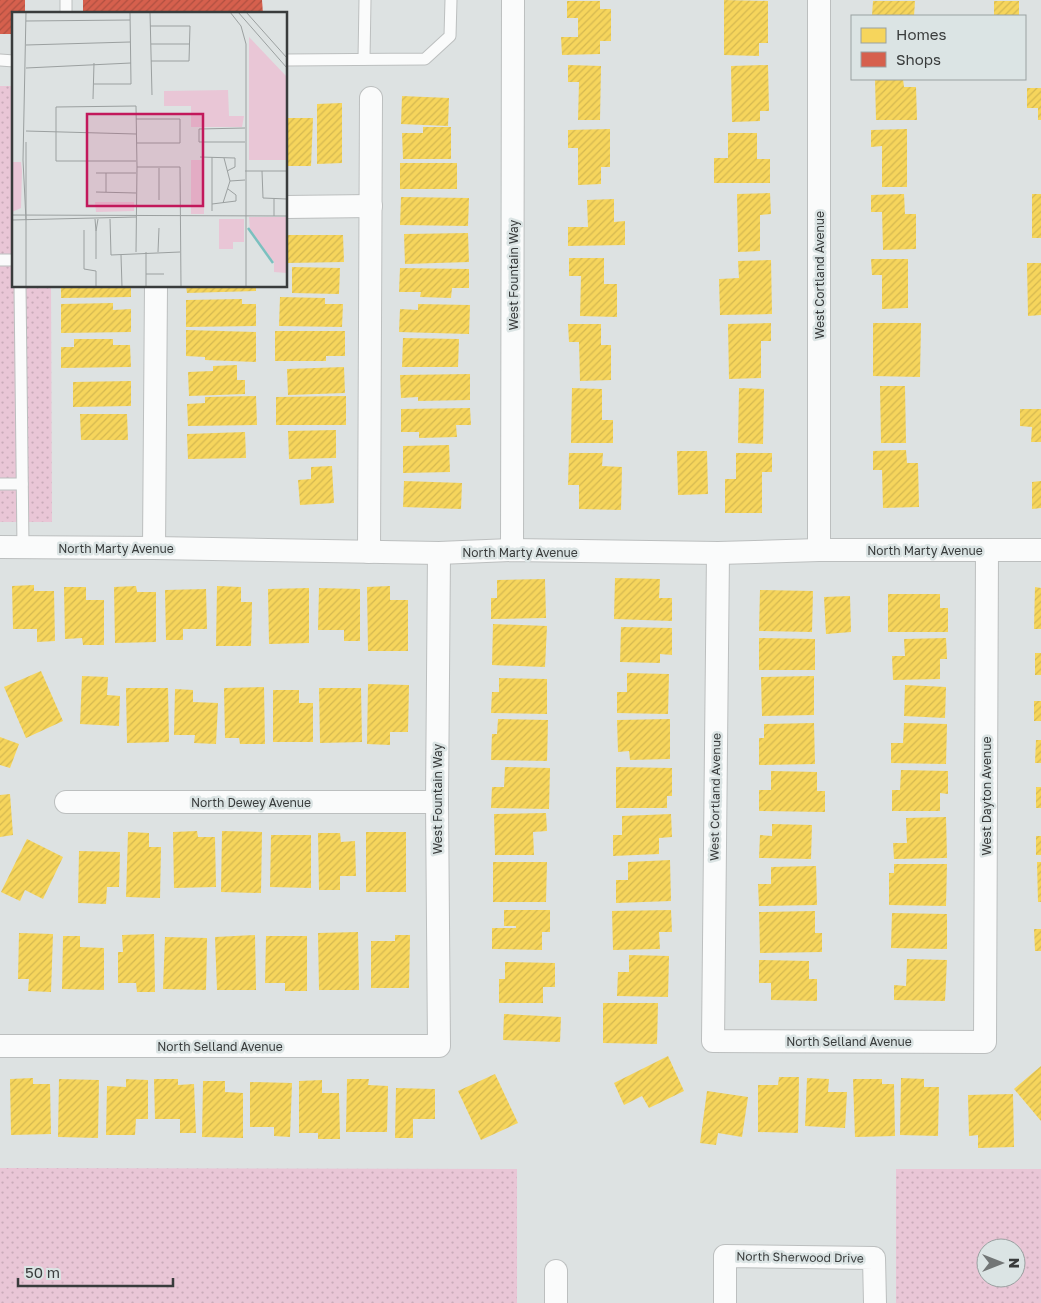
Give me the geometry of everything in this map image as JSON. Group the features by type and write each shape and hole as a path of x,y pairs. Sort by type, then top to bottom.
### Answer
{"street":[{"name":"West Fountain Way","path":"512,550 513,0"},
{"name":"West Cortland Avenue","path":"819,0 819,550"},
{"path":"370,552 371,98"},
{"path":"288,207 371,206"},
{"path":"154,548 156,288"},
{"name":"North Marty Avenue","path":"0,547 439,553 512,550 718,553 819,550 1041,550"},
{"name":"West Dayton Avenue","path":"985,1042 987,550"},
{"name":"West Fountain Way","path":"439,553 437,802 439,1046"},
{"name":"West Cortland Avenue","path":"713,1041 718,553"},
{"name":"North Dewey Avenue","path":"66,802 437,802"},
{"name":"North Selland Avenue","path":"713,1041 985,1042"},
{"name":"North Selland Avenue","path":"0,1046 439,1046"},
{"name":"North Sherwood Drive","path":"725,1303 725,1256 874,1258 875,1303"},
{"path":"556,1271 556,1303"}],"lane":[{"path":"364,60 365,0"},
{"path":"288,60 426,59 450,36 451,0"},
{"path":"20,288 23,547"},
{"path":"0,484 22,484"}],"shaded area":[{"path":"0,86 12,86 12,288 51,288 52,522 0,522"},
{"path":"0,1168 517,1169 517,1303 0,1303"},
{"path":"896,1169 1041,1169 1041,1303 896,1303"}],"building: Homes":[{"path":"724,0 768,1 768,43 759,43 759,56 724,55"},
{"path":"567,1 600,1 600,9 611,9 611,41 600,41 600,54 562,55 561,37 578,37 578,18 567,18"},
{"path":"873,1 915,1 914,15 872,15"},
{"path":"994,1 1019,1 1019,15 994,15"},
{"path":"568,65 601,66 600,120 578,120 579,82 568,82"},
{"path":"768,65 769,111 760,111 760,121 732,122 731,66"},
{"path":"875,80 903,80 904,87 916,87 917,120 876,120"},
{"path":"1027,88 1041,88 1041,120 1038,120 1038,108 1027,108"},
{"path":"402,96 449,98 448,126 401,124"},
{"path":"342,103 342,163 317,164 317,104"},
{"path":"288,118 313,118 311,166 288,166"},
{"path":"423,127 451,127 451,159 403,159 402,133 423,133"},
{"path":"610,129 610,167 601,167 601,184 578,185 578,148 568,148 568,130"},
{"path":"907,129 907,187 882,187 882,146 871,147 871,130"},
{"path":"728,133 757,133 757,159 770,159 770,183 714,183 714,158 728,158"},
{"path":"400,163 457,163 457,189 400,189"},
{"path":"770,193 771,214 760,215 760,251 738,252 737,194"},
{"path":"904,194 905,214 916,214 916,249 883,250 882,212 871,212 871,195"},
{"path":"1032,194 1041,194 1041,238 1032,238"},
{"path":"401,197 469,198 468,226 400,225"},
{"path":"614,199 614,222 625,221 625,245 568,246 568,227 588,227 587,200"},
{"path":"468,233 469,262 405,264 404,234"},
{"path":"288,235 343,235 344,262 288,263"},
{"path":"569,258 604,258 604,284 617,284 617,317 580,316 581,276 569,276"},
{"path":"871,259 908,259 908,308 882,309 882,275 872,275"},
{"path":"771,260 772,314 720,315 719,279 739,278 738,261"},
{"path":"1027,263 1041,263 1041,315 1028,316"},
{"path":"292,267 340,268 339,294 292,293"},
{"path":"400,268 469,269 469,288 452,288 451,298 420,297 421,292 399,292"},
{"path":"61,288 131,288 131,297 61,298"},
{"path":"186,288 256,288 256,291 187,293"},
{"path":"280,297 325,298 325,304 343,304 342,327 279,326"},
{"path":"242,299 242,304 256,304 256,326 186,327 186,300"},
{"path":"113,303 113,310 131,309 131,332 61,333 61,304"},
{"path":"418,304 470,305 469,334 399,332 400,309 418,310"},
{"path":"771,323 771,341 761,341 761,378 729,379 728,324"},
{"path":"873,323 921,323 920,377 873,376"},
{"path":"568,324 601,324 601,345 611,345 611,380 580,381 579,342 569,342"},
{"path":"186,330 256,332 256,362 205,360 205,357 186,356"},
{"path":"275,331 345,331 345,356 326,356 326,361 275,361"},
{"path":"403,338 459,339 458,367 402,367"},
{"path":"74,339 113,339 113,345 130,345 131,367 61,368 61,347 74,347"},
{"path":"237,365 237,380 245,380 245,394 189,396 188,372 213,371 213,366"},
{"path":"344,367 345,393 288,395 287,369"},
{"path":"470,374 470,400 418,401 418,397 401,398 400,375"},
{"path":"131,381 131,406 73,407 73,382"},
{"path":"880,386 905,386 906,443 881,443"},
{"path":"572,388 602,389 602,420 613,420 613,443 571,443"},
{"path":"739,388 764,389 763,444 738,443"},
{"path":"256,396 257,425 188,426 187,404 205,403 205,397"},
{"path":"346,396 346,425 276,425 276,397"},
{"path":"470,408 471,425 456,425 457,437 419,438 419,432 401,432 401,409"},
{"path":"1020,409 1041,409 1041,442 1031,442 1032,427 1020,426"},
{"path":"80,414 127,414 128,440 81,440"},
{"path":"336,430 336,458 289,459 288,431"},
{"path":"245,432 246,458 188,459 187,434"},
{"path":"449,445 450,472 403,473 403,446"},
{"path":"906,450 907,463 918,463 919,507 883,508 882,470 873,470 873,451"},
{"path":"677,451 707,451 708,494 678,495"},
{"path":"569,453 603,453 602,466 622,467 621,510 579,509 579,485 568,485"},
{"path":"736,453 772,453 772,472 762,472 762,513 725,513 725,479 736,479"},
{"path":"332,466 334,503 300,505 298,480 311,479 311,467"},
{"path":"404,481 462,483 461,509 403,507"},
{"path":"1041,481 1041,508 1032,509 1032,482"},
{"path":"615,578 660,579 659,598 672,598 672,621 614,619"},
{"path":"545,579 546,618 491,619 491,598 497,598 497,580"},
{"path":"34,585 34,591 54,591 55,641 37,642 37,629 13,629 12,586"},
{"path":"136,586 137,592 156,592 156,642 115,643 114,587"},
{"path":"217,586 241,587 241,602 252,602 251,646 216,646"},
{"path":"390,586 390,600 408,600 408,651 368,651 367,587"},
{"path":"64,587 86,587 86,600 104,600 104,645 83,645 82,638 65,639"},
{"path":"1035,587 1041,588 1041,629 1034,629"},
{"path":"309,588 309,643 269,644 268,589"},
{"path":"319,588 360,589 360,641 344,641 344,630 318,630"},
{"path":"206,589 207,629 183,629 183,640 166,640 165,590"},
{"path":"760,590 813,591 812,632 759,631"},
{"path":"888,594 940,594 940,608 948,608 948,632 888,632"},
{"path":"850,596 851,632 826,634 824,597"},
{"path":"493,624 547,626 545,667 492,665"},
{"path":"621,627 672,628 672,655 660,654 660,663 620,662"},
{"path":"759,638 815,639 815,670 759,670"},
{"path":"946,638 947,659 940,659 940,679 893,680 892,656 905,656 904,639"},
{"path":"1035,653 1041,653 1041,675 1035,675"},
{"path":"41,671 63,721 26,738 4,687"},
{"path":"627,673 669,674 668,714 617,713 617,692 627,692"},
{"path":"82,676 108,677 107,695 120,696 119,726 80,724"},
{"path":"814,676 814,715 762,716 761,677"},
{"path":"499,678 547,679 547,714 491,713 492,692 499,692"},
{"path":"368,684 409,685 408,732 390,732 390,745 367,744"},
{"path":"905,685 946,687 945,718 904,716"},
{"path":"264,687 265,744 240,744 239,738 225,738 224,688"},
{"path":"126,688 168,688 169,742 127,743"},
{"path":"319,688 361,688 362,742 320,743"},
{"path":"175,689 193,690 193,702 218,703 216,744 194,743 195,735 174,735"},
{"path":"273,690 299,690 299,703 313,703 313,742 273,742"},
{"path":"1034,701 1041,701 1041,721 1034,721"},
{"path":"498,719 548,720 547,761 491,760 492,734 497,734"},
{"path":"670,719 670,759 630,760 629,751 618,752 617,720"},
{"path":"814,723 815,764 759,765 759,738 764,738 764,724"},
{"path":"904,723 947,724 946,764 891,763 891,743 903,743"},
{"path":"0,737 19,744 10,768 0,765"},
{"path":"1036,740 1041,740 1041,763 1035,763"},
{"path":"505,767 550,768 549,809 491,808 492,787 504,787"},
{"path":"616,767 672,768 672,796 667,796 667,808 616,808"},
{"path":"901,770 948,771 948,794 940,793 940,811 892,811 892,790 900,790"},
{"path":"771,771 817,772 817,791 825,791 825,812 759,811 759,790 771,790"},
{"path":"1036,787 1041,787 1041,808 1036,808"},
{"path":"10,794 13,835 0,837 0,795"},
{"path":"546,813 547,831 533,832 534,855 495,855 494,814"},
{"path":"671,814 672,837 659,838 659,854 613,856 613,835 622,835 622,816"},
{"path":"946,817 947,858 894,859 893,843 907,843 906,818"},
{"path":"772,824 812,825 811,859 759,858 760,835 772,836"},
{"path":"197,831 198,837 215,837 216,887 174,888 173,832"},
{"path":"222,831 262,832 261,893 221,892"},
{"path":"128,832 149,833 149,847 161,847 160,898 126,897"},
{"path":"366,832 406,832 406,892 366,892"},
{"path":"318,833 340,833 341,842 355,841 356,876 340,876 340,890 319,890"},
{"path":"271,835 311,835 311,888 270,887"},
{"path":"1036,836 1041,836 1041,855 1036,855"},
{"path":"27,839 63,857 43,899 25,890 20,901 1,892"},
{"path":"79,851 120,852 119,887 107,887 106,904 78,903"},
{"path":"670,860 671,901 616,903 616,880 628,880 628,862"},
{"path":"493,862 547,862 546,902 493,902"},
{"path":"1037,862 1041,862 1041,902 1038,902"},
{"path":"894,864 947,864 946,906 889,905 889,873 894,873"},
{"path":"816,866 817,905 759,906 758,884 771,884 771,867"},
{"path":"504,910 550,910 550,932 542,932 542,950 492,949 492,928 516,928 516,926 504,926"},
{"path":"671,910 672,932 659,932 660,949 613,950 612,911"},
{"path":"815,911 815,933 822,933 822,952 760,953 759,912"},
{"path":"892,913 947,914 947,949 891,948"},
{"path":"1034,929 1041,929 1041,951 1035,951"},
{"path":"358,932 359,990 319,990 318,933"},
{"path":"19,933 53,934 51,992 28,991 29,979 18,979"},
{"path":"154,934 155,992 137,992 136,983 118,983 118,952 123,952 122,935"},
{"path":"255,935 256,990 217,990 215,937"},
{"path":"395,935 410,935 409,988 371,988 371,941 395,941"},
{"path":"63,936 80,936 80,947 104,948 104,990 62,989"},
{"path":"266,936 307,936 307,991 285,991 285,983 265,983"},
{"path":"165,937 207,938 206,990 163,989"},
{"path":"629,955 669,956 668,997 617,996 618,972 629,972"},
{"path":"907,959 947,960 945,1001 894,1000 894,985 906,986"},
{"path":"759,960 809,961 809,979 817,979 817,1001 771,1000 771,983 759,983"},
{"path":"505,962 555,963 555,987 543,987 543,1003 499,1003 499,979 505,979"},
{"path":"603,1003 658,1003 657,1044 603,1043"},
{"path":"504,1014 561,1017 560,1042 503,1040"},
{"path":"668,1056 684,1091 649,1108 642,1096 624,1105 614,1083"},
{"path":"1041,1066 1041,1121 1014,1089"},
{"path":"495,1074 518,1123 481,1140 458,1091"},
{"path":"779,1077 799,1077 798,1133 758,1132 758,1085 778,1085"},
{"path":"33,1078 33,1084 50,1084 51,1134 11,1135 10,1079"},
{"path":"807,1078 829,1079 828,1092 847,1092 845,1128 805,1126"},
{"path":"901,1078 924,1079 924,1087 939,1087 938,1136 900,1135"},
{"path":"59,1079 99,1080 98,1138 58,1137"},
{"path":"126,1079 148,1080 148,1119 136,1119 135,1135 106,1135 107,1086 126,1087"},
{"path":"154,1079 178,1079 178,1085 194,1084 196,1133 180,1133 180,1119 155,1119"},
{"path":"347,1079 369,1079 368,1085 388,1086 387,1132 346,1132"},
{"path":"853,1079 882,1079 882,1084 894,1084 895,1136 855,1137"},
{"path":"322,1080 322,1093 339,1093 340,1139 318,1139 318,1133 299,1133 299,1081"},
{"path":"203,1081 225,1081 225,1092 243,1093 243,1138 202,1137"},
{"path":"250,1082 292,1083 290,1137 274,1136 274,1127 250,1127"},
{"path":"396,1088 435,1089 435,1119 413,1119 413,1138 395,1138"},
{"path":"707,1091 748,1097 742,1137 718,1133 716,1145 700,1143"},
{"path":"1013,1094 1014,1147 978,1148 978,1135 969,1136 968,1095"}],"building: Shops":[{"path":"0,0 25,0 25,12 12,12 12,34 0,34"},
{"path":"83,0 262,0 263,12 83,12"}]}
